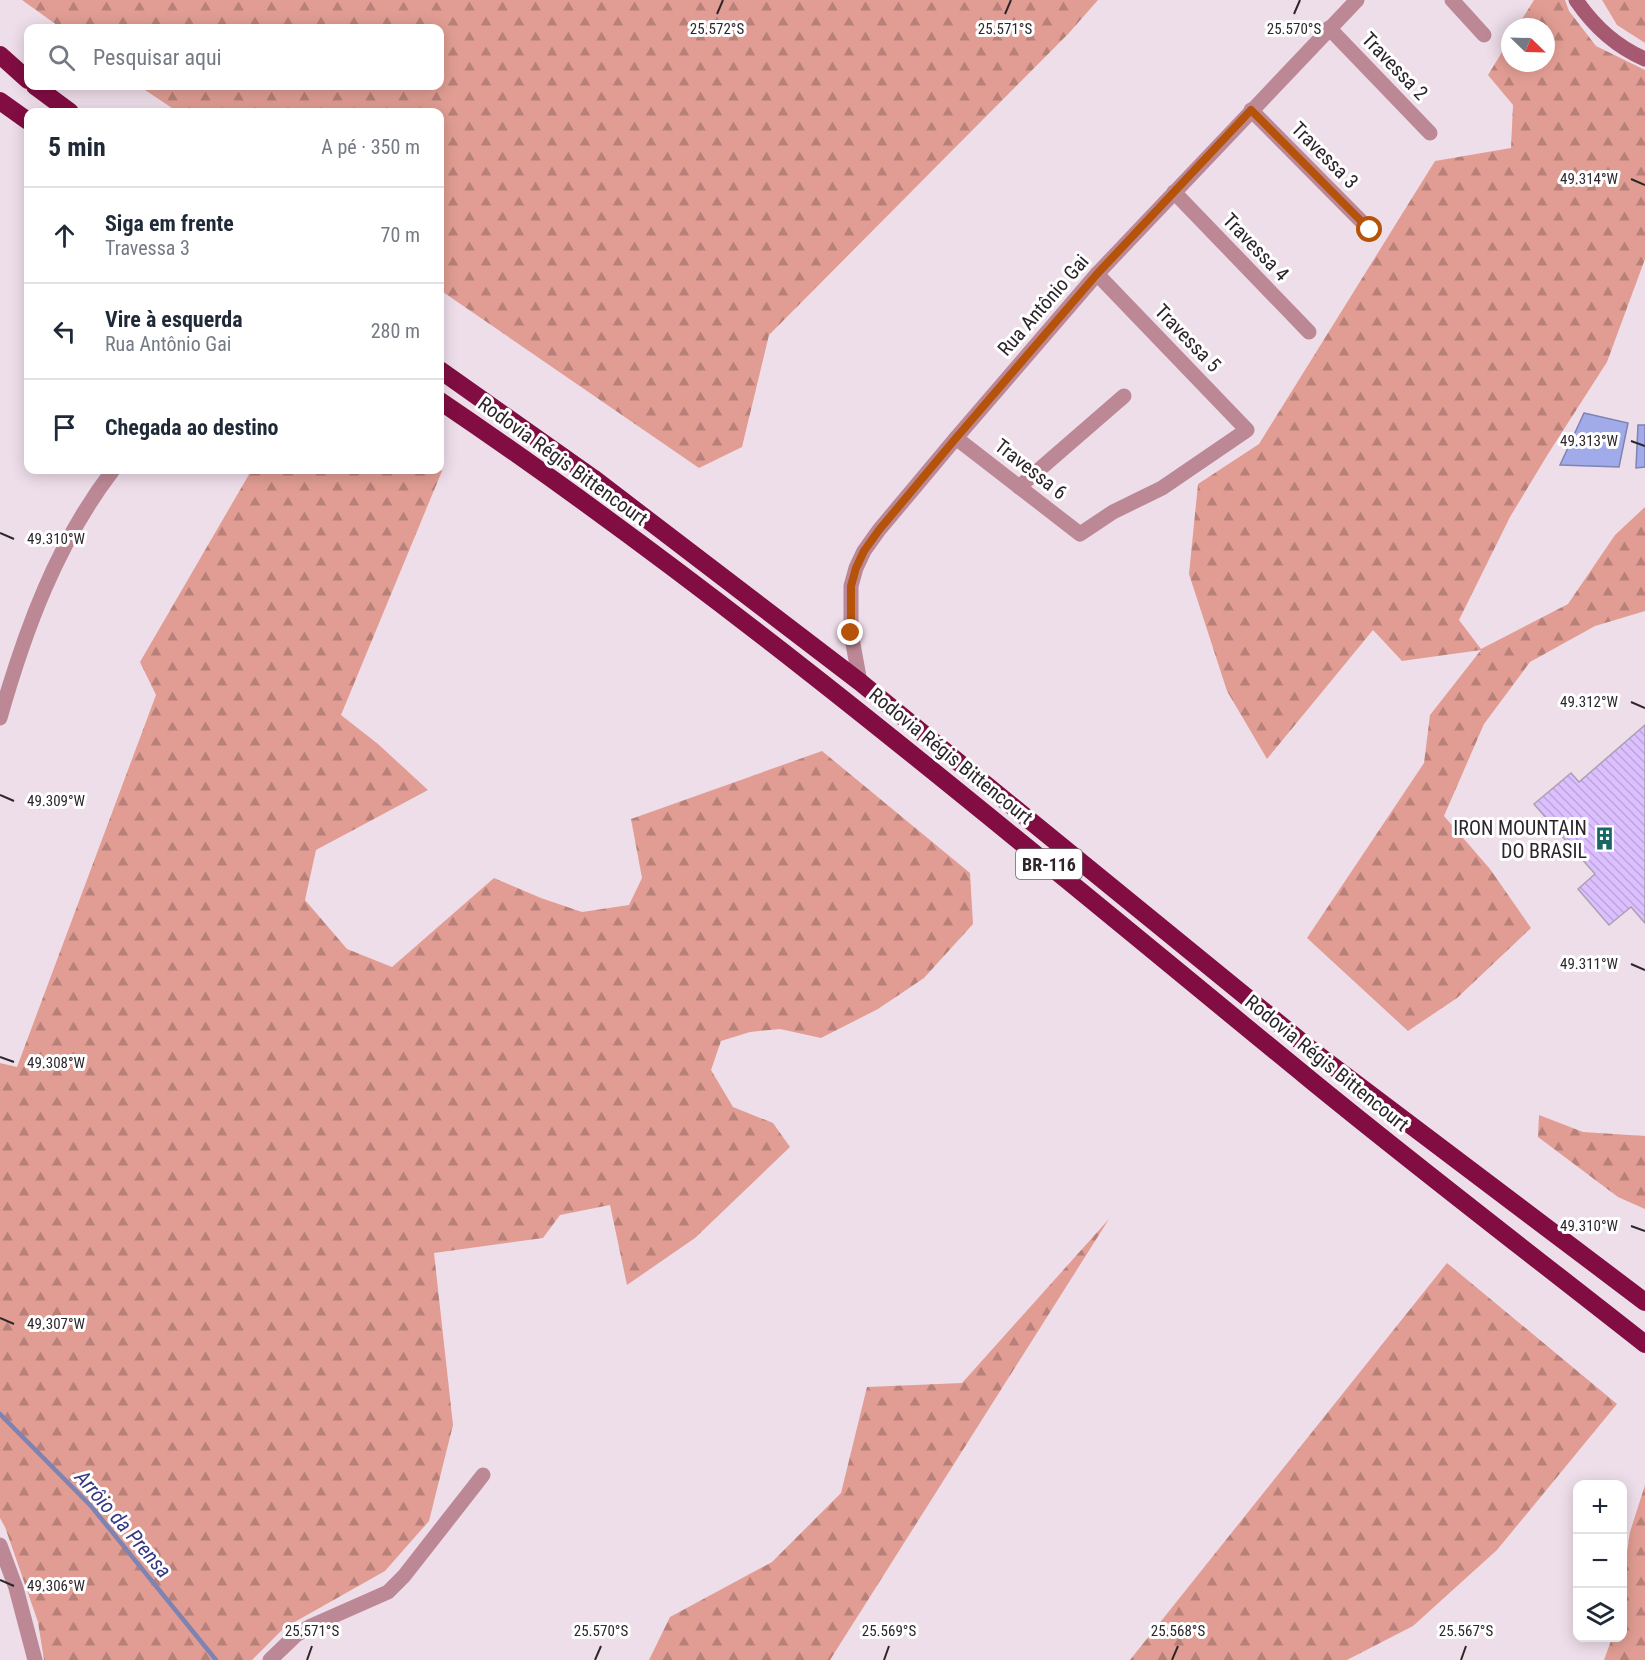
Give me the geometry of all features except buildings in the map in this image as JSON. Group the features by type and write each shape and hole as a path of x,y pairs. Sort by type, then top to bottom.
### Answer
{"highway":[{"path":"0,55 24,76"},
{"path":"40,90 65,108"},
{"path":"0,101 24,118"},
{"name":"Rodovia Régis Bittencourt","path":"444,373 602,484 860,682 1314,1052 1645,1302"},
{"name":"Rodovia Régis Bittencourt","path":"444,404 622,530 850,704 1310,1080 1645,1344"}],"main road":[{"path":"1576,0 1588,17 1603,31 1620,45 1645,59"}],"street":[{"name":"Rua Antônio Gai","path":"860,682 850,625 851,586 864,551 879,530 1097,274 1357,0"},
{"path":"1452,0 1484,35"},
{"name":"Travessa 2","path":"1329,28 1430,133"},
{"name":"Travessa 3","path":"1251,110 1370,230"},
{"name":"Travessa 4","path":"1174,192 1309,332"},
{"name":"Travessa 5","path":"1080,534 1113,513 1162,488 1247,430 1097,274"},
{"path":"1019,487 1124,396"},
{"name":"Travessa 6","path":"956,438 1080,534"},
{"path":"0,718 29,628 56,563 82,512 110,474"},
{"path":"270,1660 296,1635 311,1626 388,1592 404,1576 483,1475"},
{"path":"0,1545 16,1588 35,1660"}],"green space":[{"path":"22,0 1098,0 1069,33 769,335 742,447 699,468 444,293 444,108 172,108 145,90 444,90 444,24 55,24"},
{"path":"1534,0 1565,0 1569,11 1596,46 1645,70 1645,259 1607,362 1510,517 1459,620 1481,649 1568,604 1615,535 1645,507 1645,611 1595,626 1530,662 1484,724 1444,816 1490,869 1531,928 1457,998 1408,1031 1307,938 1424,763 1430,715 1481,650 1402,661 1373,630 1267,759 1227,691 1189,574 1198,484 1259,444 1435,161 1511,148 1513,105 1488,75 1501,54 1501,72 1555,72 1555,18 1523,18"},
{"path":"1602,0 1645,0 1645,43 1617,25"},
{"path":"249,474 441,474 341,715 378,744 428,790 316,850 305,900 347,949 392,967 494,878 582,912 629,905 642,878 631,819 822,751 970,873 973,924 924,978 878,1009 821,1038 780,1029 750,1032 721,1041 711,1070 733,1107 773,1123 790,1147 695,1238 627,1285 610,1205 560,1215 543,1238 434,1253 453,1425 429,1521 385,1571 284,1628 252,1660 44,1660 38,1622 0,1518 0,1063 17,1067 156,695 140,662"},
{"path":"1539,1115 1583,1132 1645,1136 1645,1209 1618,1197 1538,1137"},
{"path":"1109,1219 830,1660 649,1660 670,1617 772,1562 841,1493 867,1387 962,1383"},
{"path":"1447,1263 1617,1404 1497,1550 1413,1626 1347,1660 1130,1660"},
{"path":"1645,1485 1645,1660 1604,1660 1611,1642 1627,1642 1627,1552 1630,1532"}],"water":[{"path":"1584,413 1628,423 1619,467 1560,465"},
{"path":"1638,425 1645,425 1645,467 1636,468"}],"waterway":[{"name":"Arrôio da Prensa","path":"0,1414 91,1506 216,1660"}],"place":[{"name":"IRON MOUNTAIN DO BRASIL","path":"1605,839"}],"route":[{"path":"851,633 851,586 864,551 879,530 1097,274 1251,110 1370,230"}]}
